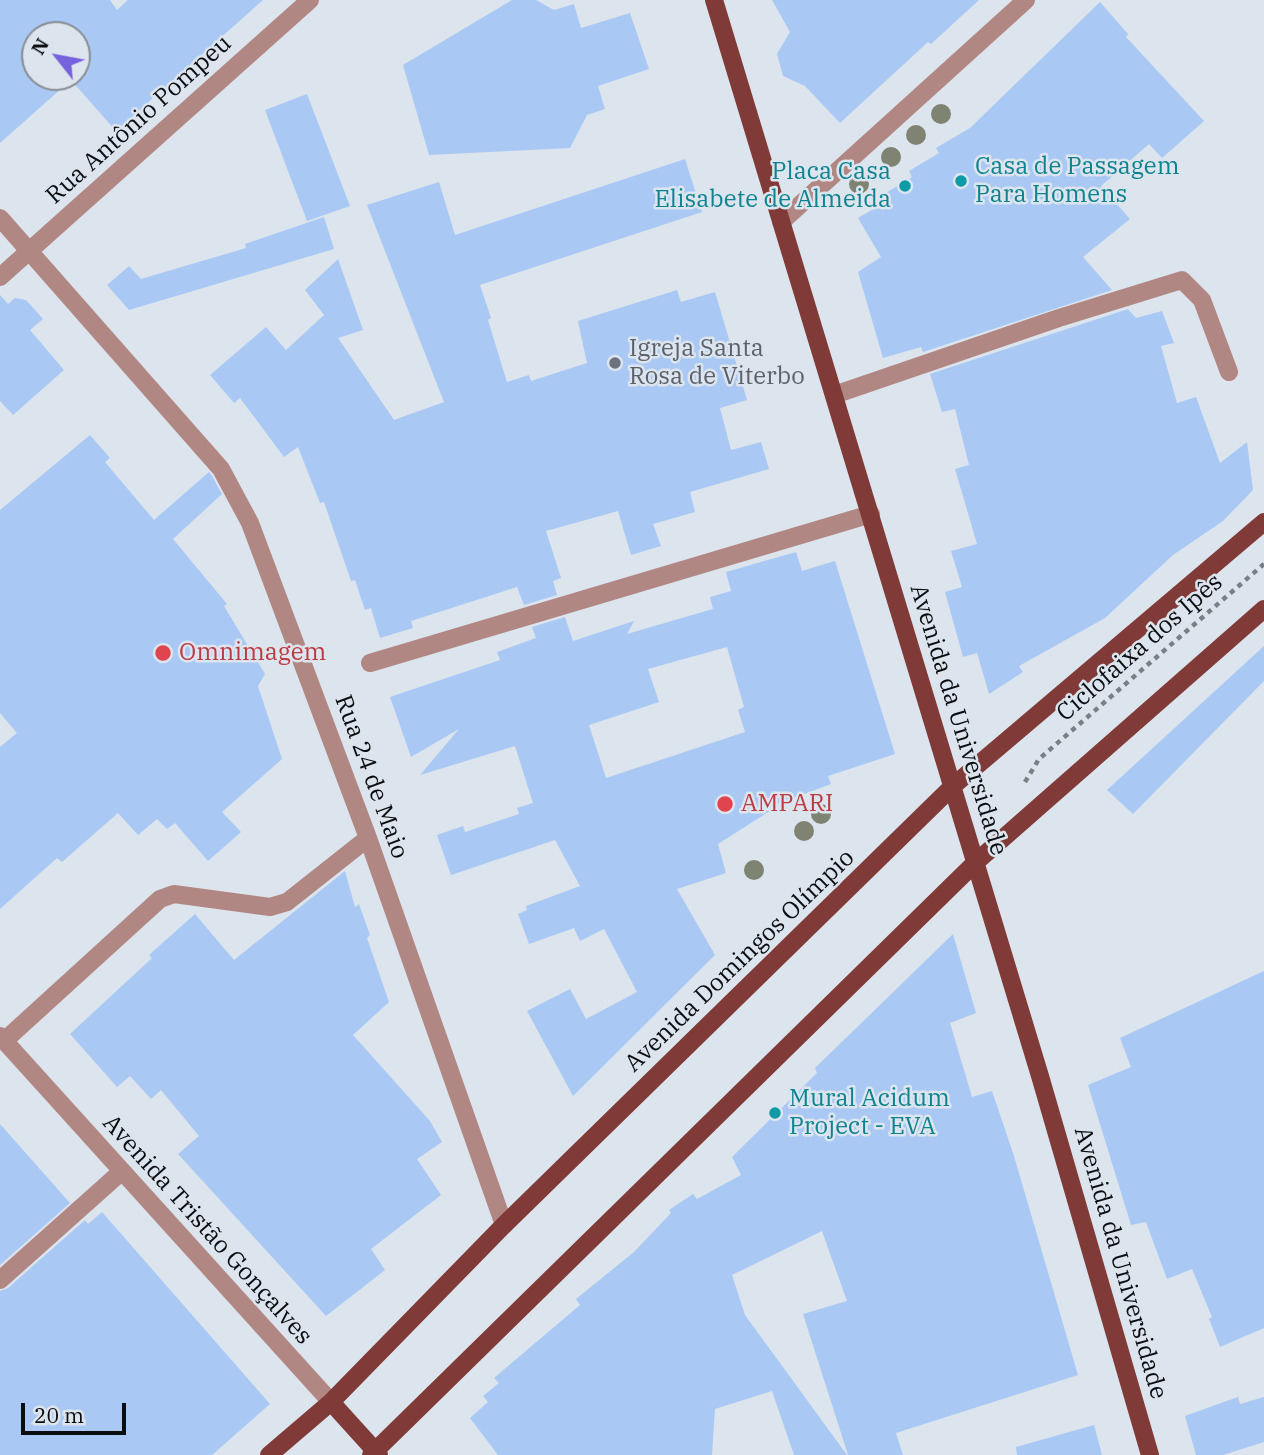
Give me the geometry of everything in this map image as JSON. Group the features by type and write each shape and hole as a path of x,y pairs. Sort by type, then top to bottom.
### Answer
{"main road":[{"name":"Avenida da Universidade","path":"714,0 953,786 1150,1455"},
{"name":"Avenida Domingos Olímpio","path":"269,1455 331,1402 504,1224 953,786 1264,522"},
{"path":"375,1453 975,862 1264,609"},
{"name":"Avenida Tristão Gonçalves","path":"331,1402 375,1453"}],"street":[{"name":"Rua Antônio Pompeu","path":"0,277 310,0"},
{"path":"781,222 1026,0"},
{"name":"Rua 24 de Maio","path":"0,218 220,469 250,523 368,838 504,1224"},
{"path":"834,395 1059,318 1182,280 1202,300 1229,372"},
{"path":"370,663 871,514"},
{"path":"2,1039 160,899 174,894 270,907 287,901 368,838"},
{"name":"Avenida Tristão Gonçalves","path":"2,1039 331,1402"},
{"path":"0,1280 121,1172"}],"path":[{"name":"Ciclofaixa dos Ipês","path":"1039,759 1264,564"}],"building":[{"path":"0,0 110,0 117,10 128,0 263,0 116,131 81,91 91,91 91,21 21,21 21,91 59,91 0,143"},
{"path":"512,0 536,0 554,10 574,4 581,28 630,13 649,69 598,86 605,109 587,115 570,148 429,155 403,65"},
{"path":"772,0 979,0 931,44 928,42 840,123 805,86 783,76 777,54 790,32"},
{"path":"1100,2 1128,34 1126,37 1204,121 1162,158 1149,144 1101,186 1130,219 1083,257 1112,290 923,352 921,347 883,358 858,272 881,257 858,218 887,201 884,194 912,177 909,171 939,153 936,148 970,128"},
{"path":"307,94 350,206 307,221 265,110"},
{"path":"685,159 702,212 480,285 491,318 488,320 507,382 529,375 531,381 587,363 578,321 677,290 681,302 715,292 747,400 720,408 731,450 761,442 769,469 690,492 695,512 653,524 661,546 631,555 618,511 546,531 561,578 553,581 557,595 524,605 517,587 411,621 413,628 380,638 371,608 365,610 355,580 351,581 324,502 320,503 298,447 284,457 240,398 234,403 210,375 266,327 286,350 324,315 305,290 338,259 363,330 338,338 394,420 444,402 367,205 439,182 455,235"},
{"path":"324,217 334,249 129,310 107,285 129,266 141,279 246,248 245,244"},
{"path":"0,295 8,304 15,298 26,300 43,319 30,330 64,370 13,415 0,401"},
{"path":"1128,309 1136,318 1162,311 1174,343 1161,346 1177,403 1196,397 1220,463 1247,442 1253,490 1223,521 1173,555 1105,618 1019,666 1023,672 989,694 977,653 963,657 945,592 962,587 951,551 977,544 955,469 969,465 955,409 942,412 930,374"},
{"path":"90,435 110,458 105,462 154,520 209,472 212,476 222,494 173,539 227,604 224,606 265,674 258,686 282,759 222,812 241,832 208,861 175,823 167,829 157,819 138,835 118,813 62,862 57,858 0,909 0,747 17,733 0,713 0,510"},
{"path":"796,552 802,571 835,561 895,754 828,776 831,784 772,806 773,809 718,844 726,873 677,889 715,955 573,1096 527,1011 570,989 586,1019 637,992 604,929 580,941 574,928 529,944 518,914 527,910 526,906 580,886 555,840 451,875 437,835 463,826 465,832 519,814 517,808 533,803 515,746 420,775 459,729 411,757 390,697 500,660 497,652 536,638 532,627 565,617 573,641 634,621 627,634 713,609 710,597 731,591 726,572","holes":["727,647 744,707 738,710 745,732 606,778 589,725 659,702 648,669"]},
{"path":"1264,646 1264,681 1133,814 1107,790"},
{"path":"345,871 355,907 359,904 370,935 367,938 389,1002 353,1035 430,1121 442,1142 417,1159 441,1195 371,1249 385,1270 326,1316 178,1154 199,1136 161,1090 151,1099 130,1076 117,1087 70,1034 152,958 149,955 195,914 234,960"},
{"path":"953,934 976,1013 950,1023 972,1097 992,1091 1014,1156 1078,1375 896,1433 903,1455 848,1455 803,1314 847,1301 822,1231 732,1275 745,1315 847,1455 794,1455 772,1391 715,1409 712,1455 498,1455 470,1418 488,1402 483,1396 499,1383 494,1378 580,1305 576,1299 634,1252 671,1213 669,1210 693,1194 697,1199 741,1175 732,1157 817,1073 815,1068"},
{"path":"1264,971 1264,1328 1220,1347 1209,1319 1212,1317 1192,1269 1167,1279 1146,1222 1131,1225 1088,1085 1131,1067 1120,1038"},
{"path":"0,1124 70,1203 0,1265"},
{"path":"102,1212 270,1404 212,1455 0,1455 0,1291 8,1288 85,1220 88,1224"},
{"path":"1238,1397 1240,1404 1264,1397 1264,1442 1223,1455 1196,1455 1185,1416"},
{"path":"1094,1425 1102,1455 1017,1455 1016,1447"}],"place":[{"name":"Casa de Passagem Para Homens","path":"961,181"},
{"name":"Placa Casa Elisabete de Almeida","path":"905,186"},
{"name":"Igreja Santa Rosa de Viterbo","path":"615,363"},
{"name":"Omnimagem","path":"163,653"},
{"name":"AMPARI","path":"725,804"},
{"name":"Mural Acidum Project - EVA","path":"775,1113"}]}
